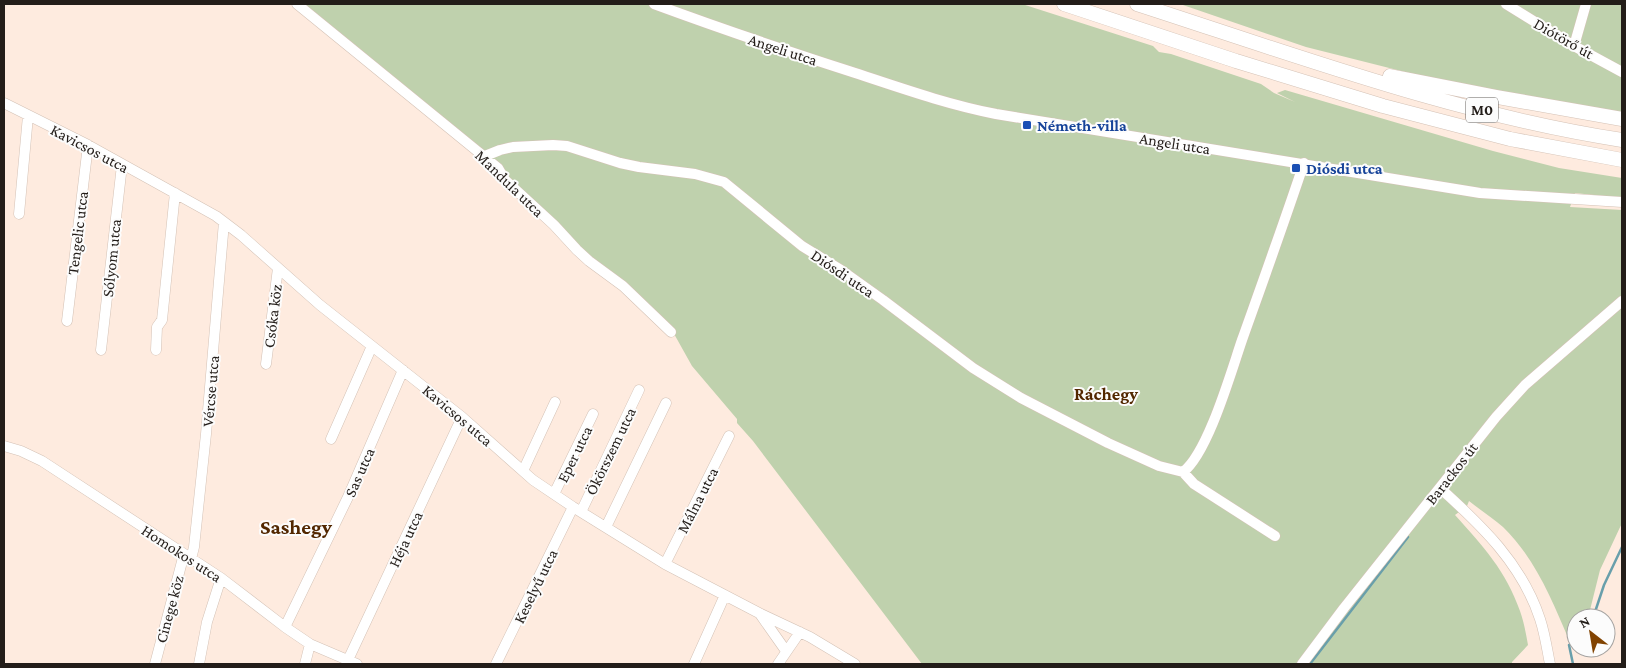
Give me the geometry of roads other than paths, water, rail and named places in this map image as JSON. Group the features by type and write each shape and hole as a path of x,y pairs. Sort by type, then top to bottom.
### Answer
{"highway":[{"name":"M0","path":"1064,4 1392,108 1510,139 1622,160"},
{"name":"M0","path":"1137,4 1345,71 1436,98 1513,118 1594,136 1622,140"},
{"path":"1345,71 1366,70 1497,97 1622,119"}],"street":[{"name":"Mandula utca","path":"297,4 485,156 498,168 505,180 554,225 577,250 623,286 671,332"},
{"name":"Angeli utca","path":"654,4 750,38 962,107 1066,126 1480,193 1622,202"},
{"name":"Diótörő út","path":"1506,4 1574,46 1622,72"},
{"path":"1574,46 1586,4"},
{"name":"Kavicsos utca","path":"4,103 88,145 224,222 320,305 462,417 523,471 554,494 665,564 800,632 855,664"},
{"path":"20,214 28,116"},
{"name":"Tengelic utca","path":"67,321 88,145"},
{"name":"Diósdi utca","path":"485,156 513,147 567,146 620,163 695,174 724,182 802,246 841,270 883,300 972,368 1021,398 1108,444 1158,466 1183,472 1194,484 1275,536"},
{"path":"1183,472 1200,453 1217,410 1258,299 1304,164"},
{"name":"Sólyom utca","path":"101,350 122,165"},
{"path":"156,350 157,327 162,320 175,193"},
{"name":"Vércse utca","path":"188,556 194,547 206,434 224,222"},
{"name":"Csóka köz","path":"266,364 278,268"},
{"name":"Barackos út","path":"1302,664 1478,438 1520,390 1622,301"},
{"path":"330,439 372,346"},
{"name":"Sas utca","path":"285,627 348,497 403,370"},
{"name":"Ökörszem utca","path":"577,509 639,390"},
{"path":"523,471 555,402"},
{"path":"606,527 666,403"},
{"name":"Eper utca","path":"554,494 593,414"},
{"name":"Héja utca","path":"352,662 462,417"},
{"name":"Málna utca","path":"665,564 728,436"},
{"name":"Homokos utca","path":"4,446 21,451 42,461 188,556 310,644 335,660 352,662"},
{"path":"1440,488 1482,527 1512,563 1540,617 1550,664"},
{"name":"Keselyű utca","path":"496,664 577,509"},
{"name":"Cinege köz","path":"155,664 188,556"},
{"path":"199,664 220,578"},
{"path":"694,664 725,595"},
{"name":"Kavicsos utca","path":"759,613 786,651"},
{"path":"774,634 781,623"},
{"path":"778,664 800,632"},
{"path":"306,664 310,644"}],"waterway":[{"path":"1310,664 1408,537"},
{"path":"1596,608 1604,585 1622,547"},
{"path":"1572,658 1573,664"}],"place":[{"name":"Németh-villa","path":"1027,125"},
{"name":"Diósdi utca","path":"1296,168"}],"district":[{"name":"Ráchegy","path":"1106,394"},
{"name":"Sashegy","path":"296,527"}]}
